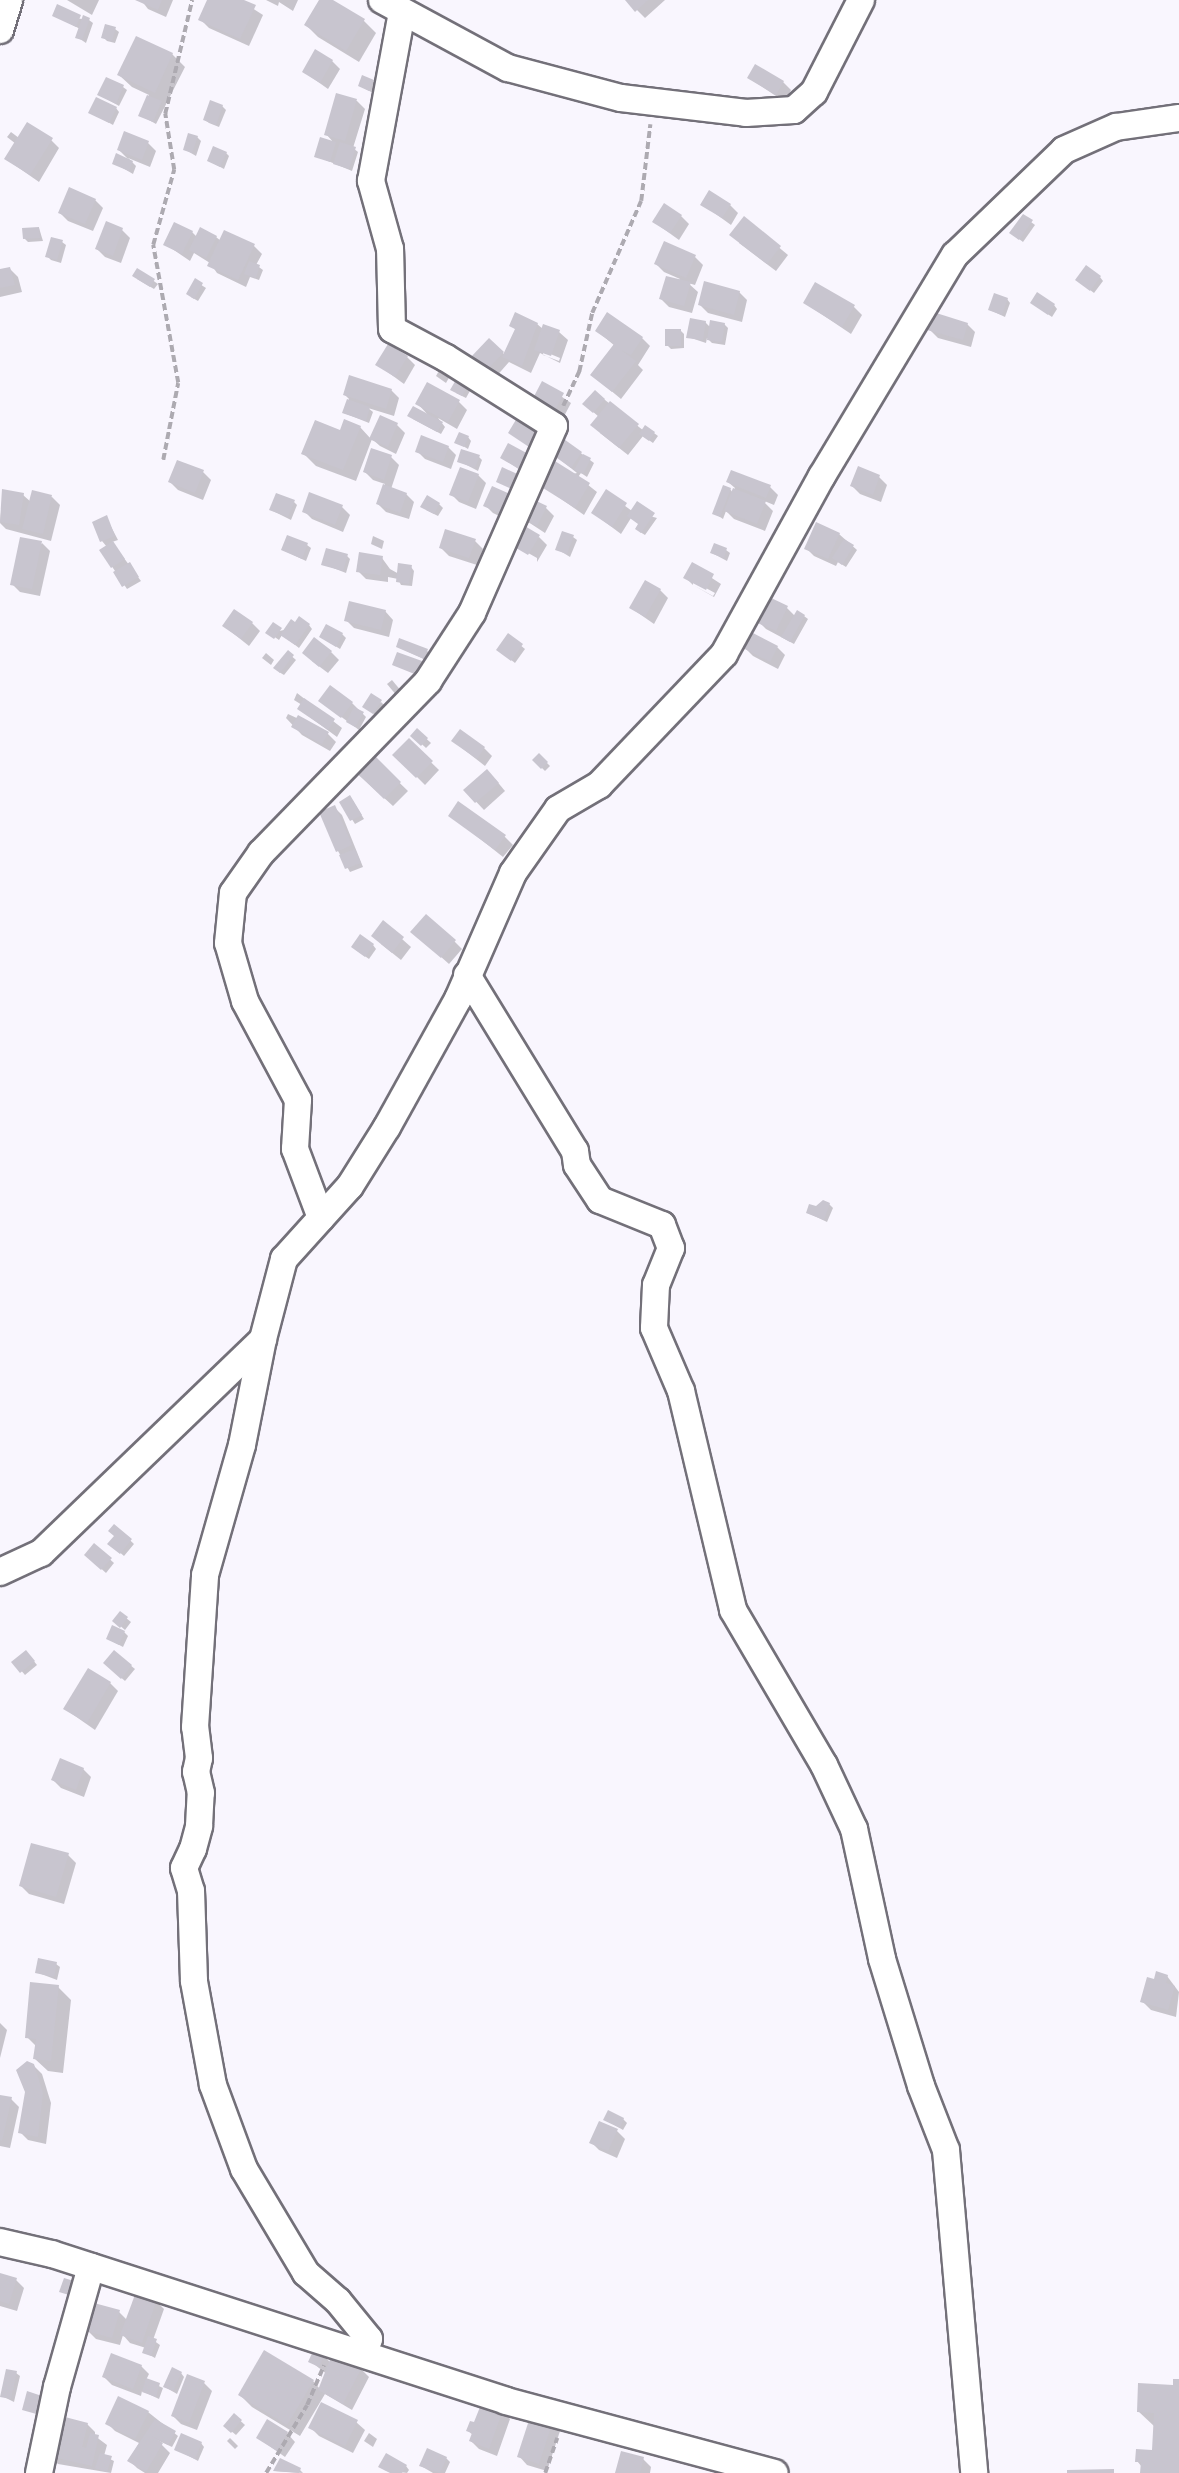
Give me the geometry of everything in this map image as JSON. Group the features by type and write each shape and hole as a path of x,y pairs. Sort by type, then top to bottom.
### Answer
{"street":[{"path":"0,30 9,0"},
{"path":"321,1218 295,1149 298,1100 245,1001 228,943 233,893 261,853 428,681 472,613 554,426 446,358 392,329 390,248 372,181 392,6 508,68 621,98 746,113 794,110 814,92 861,0"},
{"path":"365,2354 369,2339 338,2301 306,2273 244,2169 213,2085 194,1981 191,1891 184,1868 193,1849 201,1793 196,1772 199,1758 195,1727 205,1575 242,1446 263,1339 284,1259 350,1186 387,1126 458,999 513,873 558,809 599,785 724,654 822,476 955,256 1064,150 1115,127 1179,118"},
{"path":"467,975 575,1150 578,1165 600,1200 662,1225 671,1248 656,1285 654,1328 681,1391 733,1610 824,1765 854,1829 882,1959 921,2086 946,2150 974,2473"},
{"path":"0,1572 41,1553 263,1339"},
{"path":"0,2242 91,2267 564,2417 774,2473"},
{"path":"39,2473 57,2387 91,2267"}],"path":[{"path":"163,460 178,383 153,245 174,170 165,114 192,0"},
{"path":"554,426 579,372 592,313 641,201 650,132 650,102"},
{"path":"266,2473 307,2404 332,2344"},
{"path":"545,2473 564,2417"}],"building":[{"path":"135,0 162,0 158,10"},
{"path":"207,0 244,0 256,5 240,39 198,20"},
{"path":"319,0 333,0 365,19 346,51 304,25"},
{"path":"625,0 648,0 635,12"},
{"path":"57,4 81,15 76,27 52,16"},
{"path":"83,15 90,18 82,40 75,38"},
{"path":"105,24 116,27 112,41 101,38"},
{"path":"136,36 173,53 155,93 117,75"},
{"path":"315,49 333,60 320,83 302,72"},
{"path":"755,64 784,81 776,95 747,78"},
{"path":"362,75 374,80 369,91 358,86"},
{"path":"106,77 124,85 116,104 97,95"},
{"path":"336,93 357,99 345,141 324,135"},
{"path":"147,95 162,101 153,122 138,116"},
{"path":"96,97 117,107 109,123 88,113"},
{"path":"210,100 223,105 216,125 203,120"},
{"path":"27,122 53,138 30,175 4,159"},
{"path":"124,131 149,141 142,160 117,150"},
{"path":"188,133 198,136 192,153 183,150"},
{"path":"320,137 336,142 330,162 314,157"},
{"path":"340,142 356,147 349,169 333,164"},
{"path":"213,146 227,152 220,167 207,161"},
{"path":"116,153 133,161 129,171 112,164"},
{"path":"69,187 96,199 85,224 58,213"},
{"path":"709,190 731,204 722,218 700,205"},
{"path":"664,203 682,215 670,233 652,222"},
{"path":"1023,214 1033,220 1019,240 1009,233"},
{"path":"744,216 781,246 767,264 729,235"},
{"path":"106,221 123,228 113,256 95,249"},
{"path":"174,222 193,231 182,254 163,245"},
{"path":"39,227 40,238 23,239 22,228"},
{"path":"200,227 217,236 206,258 189,250"},
{"path":"224,230 255,244 238,280 207,266"},
{"path":"51,237 63,240 57,260 45,257"},
{"path":"664,241 696,255 686,278 654,264"},
{"path":"249,261 260,265 256,278 244,274"},
{"path":"1086,265 1101,276 1090,291 1075,280"},
{"path":"10,267 15,285 0,288 0,269"},
{"path":"137,268 155,279 150,287 132,276"},
{"path":"666,276 691,282 684,306 659,299"},
{"path":"195,278 203,283 194,299 186,294"},
{"path":"704,281 740,291 734,315 698,305"},
{"path":"815,282 855,305 842,327 803,303"},
{"path":"1037,292 1055,304 1048,315 1030,303"},
{"path":"994,293 1008,298 1002,315 988,310"},
{"path":"515,312 538,323 522,366 502,357 515,329 509,326"},
{"path":"607,312 643,337 631,355 621,350 636,361 612,392 590,375 614,344 595,331"},
{"path":"933,312 968,323 963,340 927,330"},
{"path":"690,318 706,321 703,340 686,338"},
{"path":"710,320 725,323 722,342 707,340"},
{"path":"543,324 560,330 551,356 534,350"},
{"path":"665,329 681,329 681,346 665,346"},
{"path":"489,338 504,352 485,372 470,358"},
{"path":"388,344 408,356 395,377 375,365"},
{"path":"349,375 392,389 386,409 343,395"},
{"path":"457,378 469,384 462,396 450,390"},
{"path":"542,381 564,393 551,418 529,406"},
{"path":"427,382 460,400 448,422 415,404"},
{"path":"595,390 605,399 593,413 582,404"},
{"path":"347,399 370,407 366,421 342,413"},
{"path":"610,401 639,424 619,448 590,425"},
{"path":"413,406 443,422 437,432 407,416"},
{"path":"380,415 398,423 388,447 369,439"},
{"path":"517,418 539,432 529,447 508,433"},
{"path":"344,419 361,426 343,470 301,454 315,420 340,430"},
{"path":"645,425 655,432 649,441 639,434"},
{"path":"459,432 469,436 464,447 454,443"},
{"path":"421,435 449,446 443,462 415,452"},
{"path":"561,437 582,452 571,468 550,453"},
{"path":"508,443 532,456 523,471 500,458"},
{"path":"371,448 392,455 384,480 363,472"},
{"path":"461,449 480,455 475,468 457,462"},
{"path":"583,454 591,458 583,474 574,470"},
{"path":"550,458 590,483 575,508 535,483"},
{"path":"177,460 204,470 195,493 168,482"},
{"path":"858,466 880,475 873,495 850,486"},
{"path":"460,467 479,474 468,502 449,495"},
{"path":"502,467 524,477 518,492 496,482"},
{"path":"731,470 771,485 766,498 726,482"},
{"path":"383,484 407,493 400,513 376,504"},
{"path":"723,485 731,488 720,517 712,514"},
{"path":"492,486 517,497 508,517 483,506"},
{"path":"733,488 766,501 757,524 724,511"},
{"path":"2,489 24,493 19,525 0,522"},
{"path":"606,489 627,503 612,527 591,513"},
{"path":"32,490 52,495 43,534 22,529"},
{"path":"309,492 343,505 335,525 302,512"},
{"path":"276,493 295,500 288,517 269,510"},
{"path":"427,495 440,503 434,514 420,507"},
{"path":"528,497 547,506 537,526 517,517"},
{"path":"637,501 655,513 641,533 635,529 638,524 627,516"},
{"path":"107,515 115,536 100,542 92,522"},
{"path":"816,522 840,533 828,559 804,549"},
{"path":"523,525 540,535 528,555 511,545"},
{"path":"445,529 476,539 469,558 439,548"},
{"path":"562,531 574,535 567,554 555,550"},
{"path":"287,535 308,543 302,559 281,550"},
{"path":"20,537 42,541 32,589 10,585"},
{"path":"844,539 854,545 842,565 832,558"},
{"path":"113,541 125,559 111,568 99,550"},
{"path":"714,543 727,548 724,558 710,553"},
{"path":"326,548 348,554 343,571 321,565"},
{"path":"359,552 383,556 380,575 356,572"},
{"path":"130,562 139,577 122,587 113,572"},
{"path":"692,562 714,574 706,590 683,578"},
{"path":"398,563 412,565 409,584 396,582"},
{"path":"645,580 661,589 645,617 629,608"},
{"path":"767,596 788,606 776,631 755,622"},
{"path":"349,601 386,610 381,630 344,621"},
{"path":"234,609 253,622 241,639 222,626"},
{"path":"797,610 805,615 790,642 781,637"},
{"path":"299,616 310,624 295,645 280,635 291,619 295,622"},
{"path":"273,622 282,628 274,639 265,633"},
{"path":"326,624 343,633 336,647 319,637"},
{"path":"751,632 778,646 770,662 743,648"},
{"path":"508,633 523,644 511,661 496,650"},
{"path":"314,637 332,651 319,667 302,653"},
{"path":"399,638 428,649 424,659 396,647"},
{"path":"288,650 294,655 280,673 273,668"},
{"path":"397,652 422,661 417,675 392,665"},
{"path":"330,685 353,702 341,718 318,701"},
{"path":"371,693 382,700 373,714 362,707"},
{"path":"304,698 335,719 328,730 297,709"},
{"path":"354,707 364,712 355,727 346,722"},
{"path":"298,715 329,732 322,744 291,727"},
{"path":"417,728 428,738 421,746 410,736"},
{"path":"460,729 485,747 477,759 451,741"},
{"path":"409,738 433,761 416,778 392,755"},
{"path":"539,753 548,762 541,769 532,760"},
{"path":"376,757 401,782 384,799 359,775"},
{"path":"487,769 499,783 475,803 463,790"},
{"path":"350,795 362,815 350,821 339,802"},
{"path":"458,801 506,835 495,850 448,816"},
{"path":"335,805 352,845 336,852 319,812"},
{"path":"355,849 361,863 345,869 339,855"},
{"path":"426,914 456,940 441,958 410,932"},
{"path":"383,920 404,937 392,953 371,936"},
{"path":"360,934 374,944 365,957 351,947"},
{"path":"823,1200 830,1203 824,1220 806,1213 809,1204 816,1206"},
{"path":"114,1524 132,1539 120,1554 107,1544 114,1536 108,1531"},
{"path":"94,1543 112,1558 101,1570 84,1555"},
{"path":"120,1611 128,1617 120,1628 112,1621"},
{"path":"112,1625 125,1631 119,1645 106,1639"},
{"path":"26,1650 35,1661 20,1673 11,1662"},
{"path":"114,1650 132,1665 121,1679 103,1663"},
{"path":"88,1668 111,1682 87,1723 63,1709"},
{"path":"60,1758 84,1768 76,1790 51,1780"},
{"path":"31,1843 69,1853 56,1897 19,1886"},
{"path":"38,1958 57,1962 54,1977 35,1973"},
{"path":"1156,1971 1168,1975 1166,1983 1175,1986 1168,2010 1140,2002 1147,1977 1154,1979"},
{"path":"30,1982 59,1985 51,2061 33,2059 36,2039 25,2038"},
{"path":"27,2061 34,2064 43,2093 38,2137 18,2133 25,2092 16,2070"},
{"path":"0,2095 12,2097 2,2141 0,2140"},
{"path":"608,2110 624,2118 620,2128 603,2120"},
{"path":"599,2121 618,2129 608,2151 589,2143"},
{"path":"0,2273 17,2278 9,2304 0,2301"},
{"path":"64,2278 74,2281 69,2295 59,2292"},
{"path":"136,2292 157,2299 142,2343 120,2335"},
{"path":"94,2303 120,2310 112,2338 86,2331"},
{"path":"148,2336 157,2339 151,2356 142,2353"},
{"path":"314,2349 325,2354 319,2367 308,2362"},
{"path":"264,2350 314,2380 287,2425 238,2395"},
{"path":"333,2352 362,2367 343,2404 318,2390"},
{"path":"111,2353 142,2365 133,2389 102,2377"},
{"path":"172,2367 182,2372 173,2391 163,2387"},
{"path":"6,2369 17,2371 11,2399 0,2397"},
{"path":"187,2374 205,2381 189,2423 171,2416"},
{"path":"146,2378 160,2383 156,2397 142,2392"},
{"path":"1173,2379 1179,2379 1179,2473 1140,2473 1141,2462 1135,2462 1136,2449 1152,2450 1154,2413 1137,2412 1138,2383 1173,2385"},
{"path":"27,2391 45,2397 40,2415 22,2410"},
{"path":"118,2396 149,2411 135,2439 105,2424"},
{"path":"321,2402 358,2420 345,2446 308,2428"},
{"path":"482,2402 503,2410 489,2449 469,2441 472,2433 466,2431 470,2421 474,2422"},
{"path":"234,2413 242,2420 231,2433 223,2426"},
{"path":"531,2414 553,2421 539,2464 517,2457"},
{"path":"65,2417 88,2423 82,2447 86,2448 90,2433 99,2435 92,2466 48,2456 58,2441"},
{"path":"155,2419 176,2431 168,2445 152,2436 163,2443 146,2472 127,2461"},
{"path":"267,2419 288,2432 277,2451 256,2438"},
{"path":"181,2433 202,2442 195,2459 174,2450"},
{"path":"427,2448 447,2457 440,2473 419,2466"},
{"path":"621,2451 644,2457 640,2473 615,2473"},
{"path":"100,2453 112,2456 107,2472 95,2468"},
{"path":"386,2453 407,2465 402,2473 390,2473 378,2467"},
{"path":"280,2458 301,2468 299,2473 273,2471"},
{"path":"1114,2469 1114,2473 1067,2473 1067,2470"}]}
